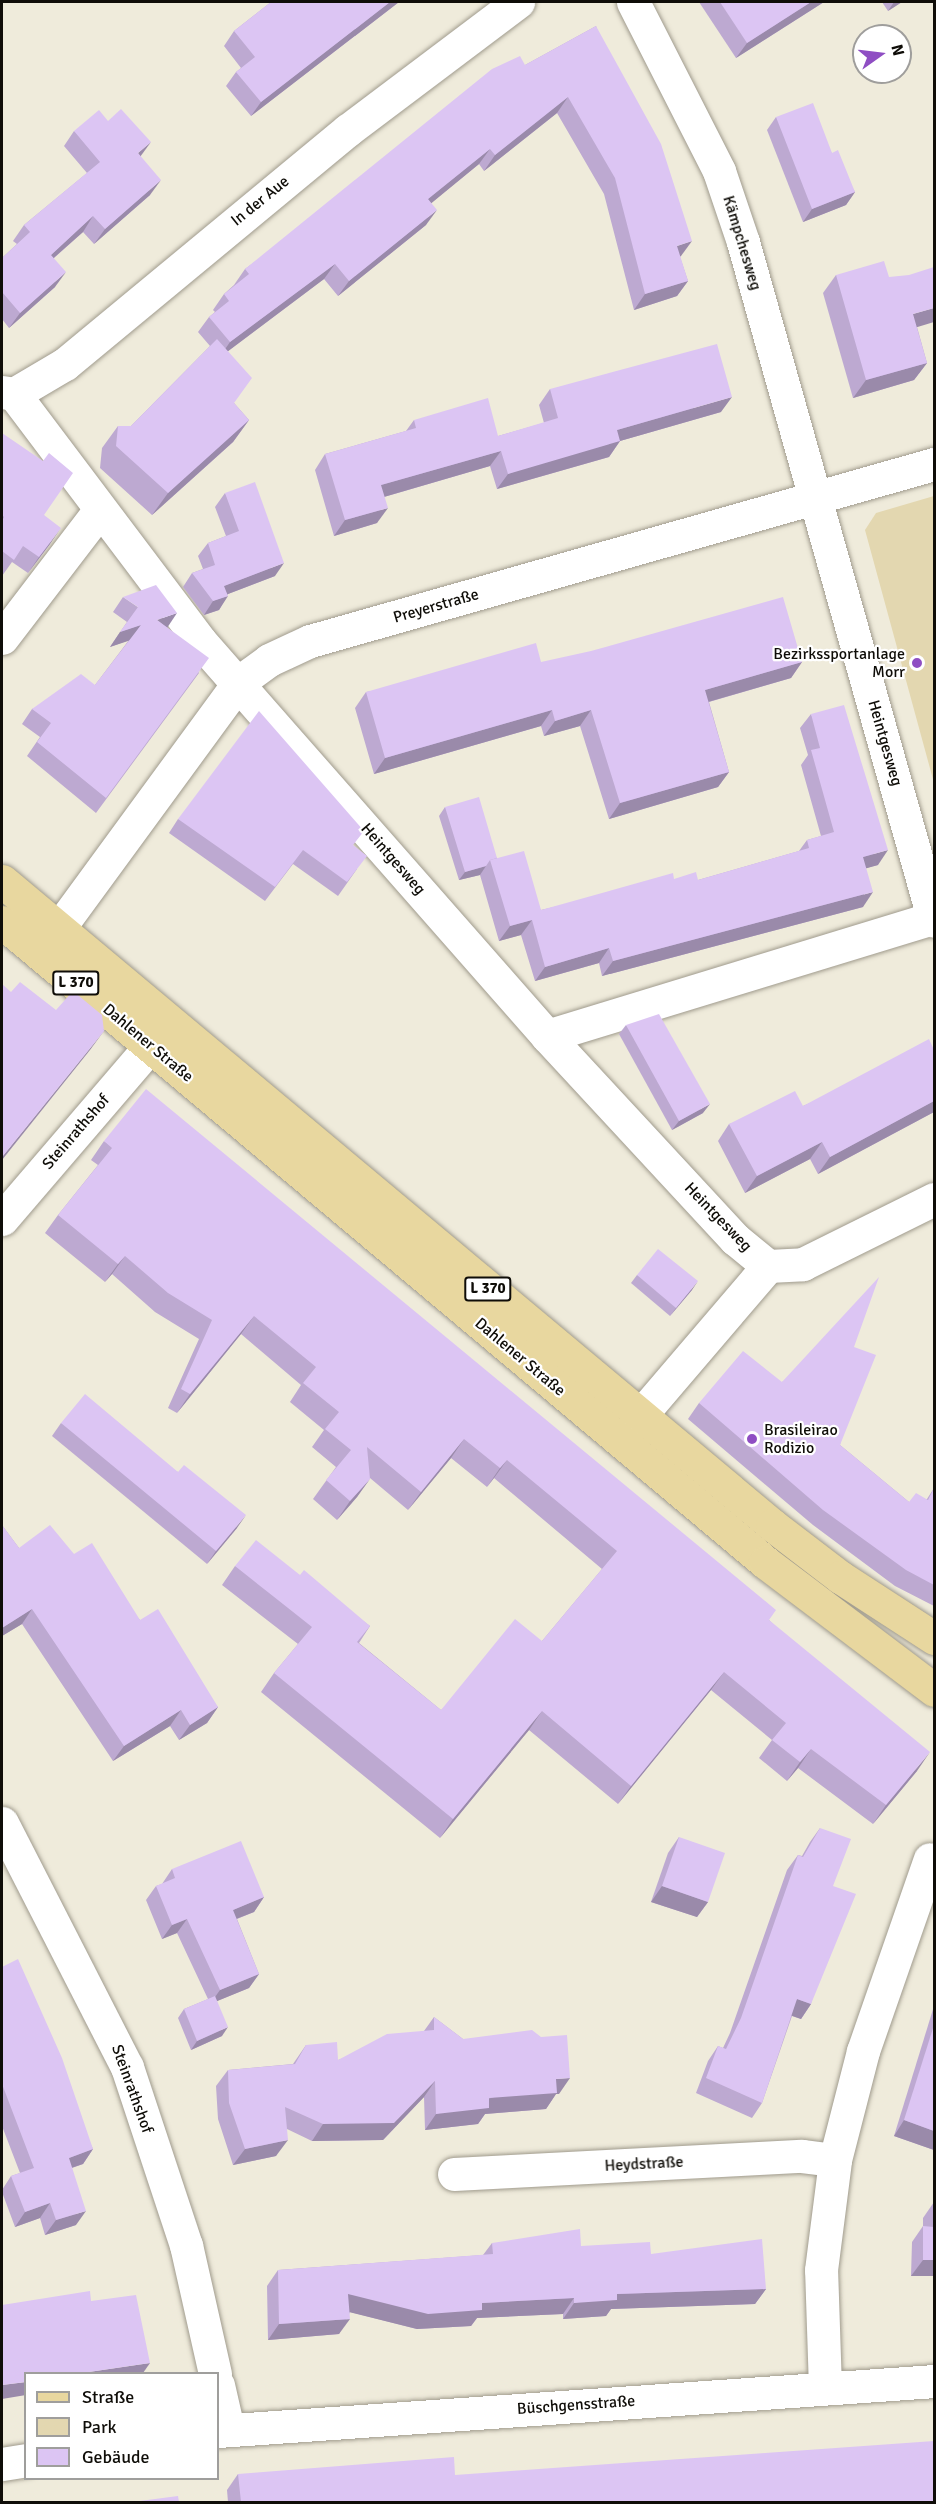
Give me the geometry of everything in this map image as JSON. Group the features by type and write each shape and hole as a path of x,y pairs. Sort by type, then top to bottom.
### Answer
{"main road":[{"name":"Dahlener Straße","path":"2,881 639,1417 840,1577 934,1638"},
{"name":"Dahlener Straße","path":"2,922 151,1044 765,1562 934,1690"}],"street":[{"name":"In der Aue","path":"8,393 66,364 330,144 518,2"},
{"name":"Kämpchesweg","path":"633,2 719,171 817,498"},
{"name":"Heintgesweg","path":"8,393 99,511 239,682 547,1036 735,1239 768,1266"},
{"name":"Preyerstraße","path":"59,928 239,682 310,641 934,464"},
{"name":"Heintgesweg","path":"547,1036 934,919 817,498"},
{"path":"2,639 99,511"},
{"name":"Steinrathshof","path":"2,1219 151,1044"},
{"path":"639,1417 768,1266 823,1258 934,1199"},
{"name":"Steinrathshof","path":"2,1823 127,2067 186,2245 215,2372"},
{"path":"825,2388 821,2270 835,2160 862,2051 930,1858"},
{"name":"Heydstraße","path":"454,2174 801,2156 835,2160"},
{"name":"Büschgensstraße","path":"223,2430 934,2381"},
{"path":"219,2394 223,2430"},
{"path":"2,2464 24,2460"}],"green space":[{"name":"Bezirkssportanlage Morr","path":"934,496 934,783 865,530 876,513"}],"building":[{"path":"271,2 390,2 261,102 236,72 255,57 234,31"},
{"path":"720,2 811,2 747,43"},
{"path":"596,26 661,144 692,241 677,246 688,281 645,294 615,178 568,97 495,155 490,149 428,199 437,210 349,281 335,264 230,342 209,317 229,301 224,294 249,274 245,269 492,69 520,56 525,65"},
{"path":"813,103 832,153 838,150 855,192 812,209 776,117"},
{"path":"121,109 151,142 138,153 161,180 105,229 93,216 51,255 66,272 20,313 2,292 2,258 30,232 24,225 100,162 74,131 99,110 108,121"},
{"path":"884,261 889,277 909,275 934,267 934,308 913,314 927,363 866,380 836,275"},
{"path":"217,339 252,378 234,403 249,420 168,493 116,446 118,426 131,426"},
{"path":"717,344 732,397 617,430 620,441 508,474 501,451 381,485 388,508 345,520 325,454 416,428 414,420 488,398 498,436 558,418 550,389"},
{"path":"2,433 43,461 49,453 73,473 44,515 61,528 39,557 23,546 14,560 2,551 4,517 2,515"},
{"path":"255,482 284,563 224,586 228,596 213,601 192,573 215,565 208,543 239,531 225,493"},
{"path":"156,585 177,613 157,620 209,658 106,798 37,742 51,723 32,709 81,674 95,685 141,625 120,632 138,607 123,597"},
{"path":"783,597 802,662 705,690 729,772 620,803 591,710 555,721 552,710 385,758 366,692 536,643 541,662 591,651"},
{"path":"844,705 888,850 863,857 873,892 613,961 609,948 545,967 532,920 510,926 490,860 524,851 541,910 673,873 674,879 696,872 698,880 809,848 807,840 834,832 811,750 820,748 811,714"},
{"path":"259,711 364,831 353,845 367,856 347,882 303,850 275,887 178,819"},
{"path":"479,797 497,858 490,860 486,866 465,872 445,807"},
{"path":"20,982 56,1010 73,991 102,1015 104,1031 2,1157 2,984 11,992"},
{"path":"659,1014 710,1104 679,1121 626,1025"},
{"path":"929,1039 934,1050 934,1101 830,1157 822,1142 757,1176 729,1124 795,1091 803,1106"},
{"path":"146,1089 776,1610 769,1620 930,1752 886,1805 811,1749 800,1762 772,1740 786,1723 724,1672 631,1786 542,1711 453,1819 274,1673 312,1627 235,1566 256,1540 300,1575 304,1570 370,1626 357,1642 441,1710 515,1619 542,1641 617,1551 507,1460 500,1468 464,1439 421,1492 367,1447 370,1479 350,1501 326,1480 351,1450 325,1429 339,1412 303,1383 316,1367 254,1316 190,1394 181,1389 212,1320 168,1293 125,1256 118,1264 58,1215 112,1148 104,1141"},
{"path":"658,1249 698,1281 676,1308 637,1275"},
{"path":"879,1277 854,1347 876,1355 840,1445 909,1502 916,1493 928,1500 934,1488 934,1585 906,1570 823,1510 699,1403 743,1351 782,1382"},
{"path":"85,1394 178,1472 184,1465 246,1515 216,1551 61,1423"},
{"path":"2,1525 19,1548 50,1525 74,1554 92,1543 140,1620 158,1609 218,1707 190,1725 181,1710 124,1746 32,1609 2,1628"},
{"path":"820,1828 851,1839 833,1886 856,1894 811,2004 797,1999 762,2103 706,2078 718,2046 726,2049 741,2018 798,1855 803,1857"},
{"path":"679,1837 725,1853 708,1902 662,1886"},
{"path":"241,1841 264,1897 233,1910 259,1974 220,1990 187,1919 172,1925 156,1886 175,1878 172,1869"},
{"path":"18,1959 62,2058 93,2149 69,2158 86,2211 56,2220 50,2203 25,2212 11,2176 34,2168 2,2084 2,1967"},
{"path":"215,1996 228,2027 197,2041 184,2009"},
{"path":"434,2017 463,2039 532,2030 541,2037 567,2035 570,2078 556,2079 557,2093 489,2098 489,2108 436,2114 435,2081 394,2123 323,2124 285,2107 288,2140 245,2149 229,2103 228,2070 295,2064 306,2045 337,2042 338,2060 387,2034 434,2030"},
{"path":"934,2025 934,2131 904,2120"},
{"path":"923,2226 934,2227 934,2260 923,2260"},
{"path":"580,2229 581,2246 650,2242 651,2254 762,2239 766,2289 617,2294 617,2300 574,2303 574,2298 482,2303 482,2310 428,2314 348,2294 350,2319 279,2324 278,2270 493,2254 492,2243"},
{"path":"90,2291 91,2301 136,2295 150,2363 89,2372 24,2372 24,2382 2,2385 2,2305"},
{"path":"934,2441 934,2502 241,2502 238,2474 454,2457 455,2475"},
{"path":"178,2496 179,2502 132,2502"}],"place":[{"name":"Bezirkssportanlage Morr","path":"917,663"},
{"name":"Brasileirao Rodizio","path":"752,1439"}]}
